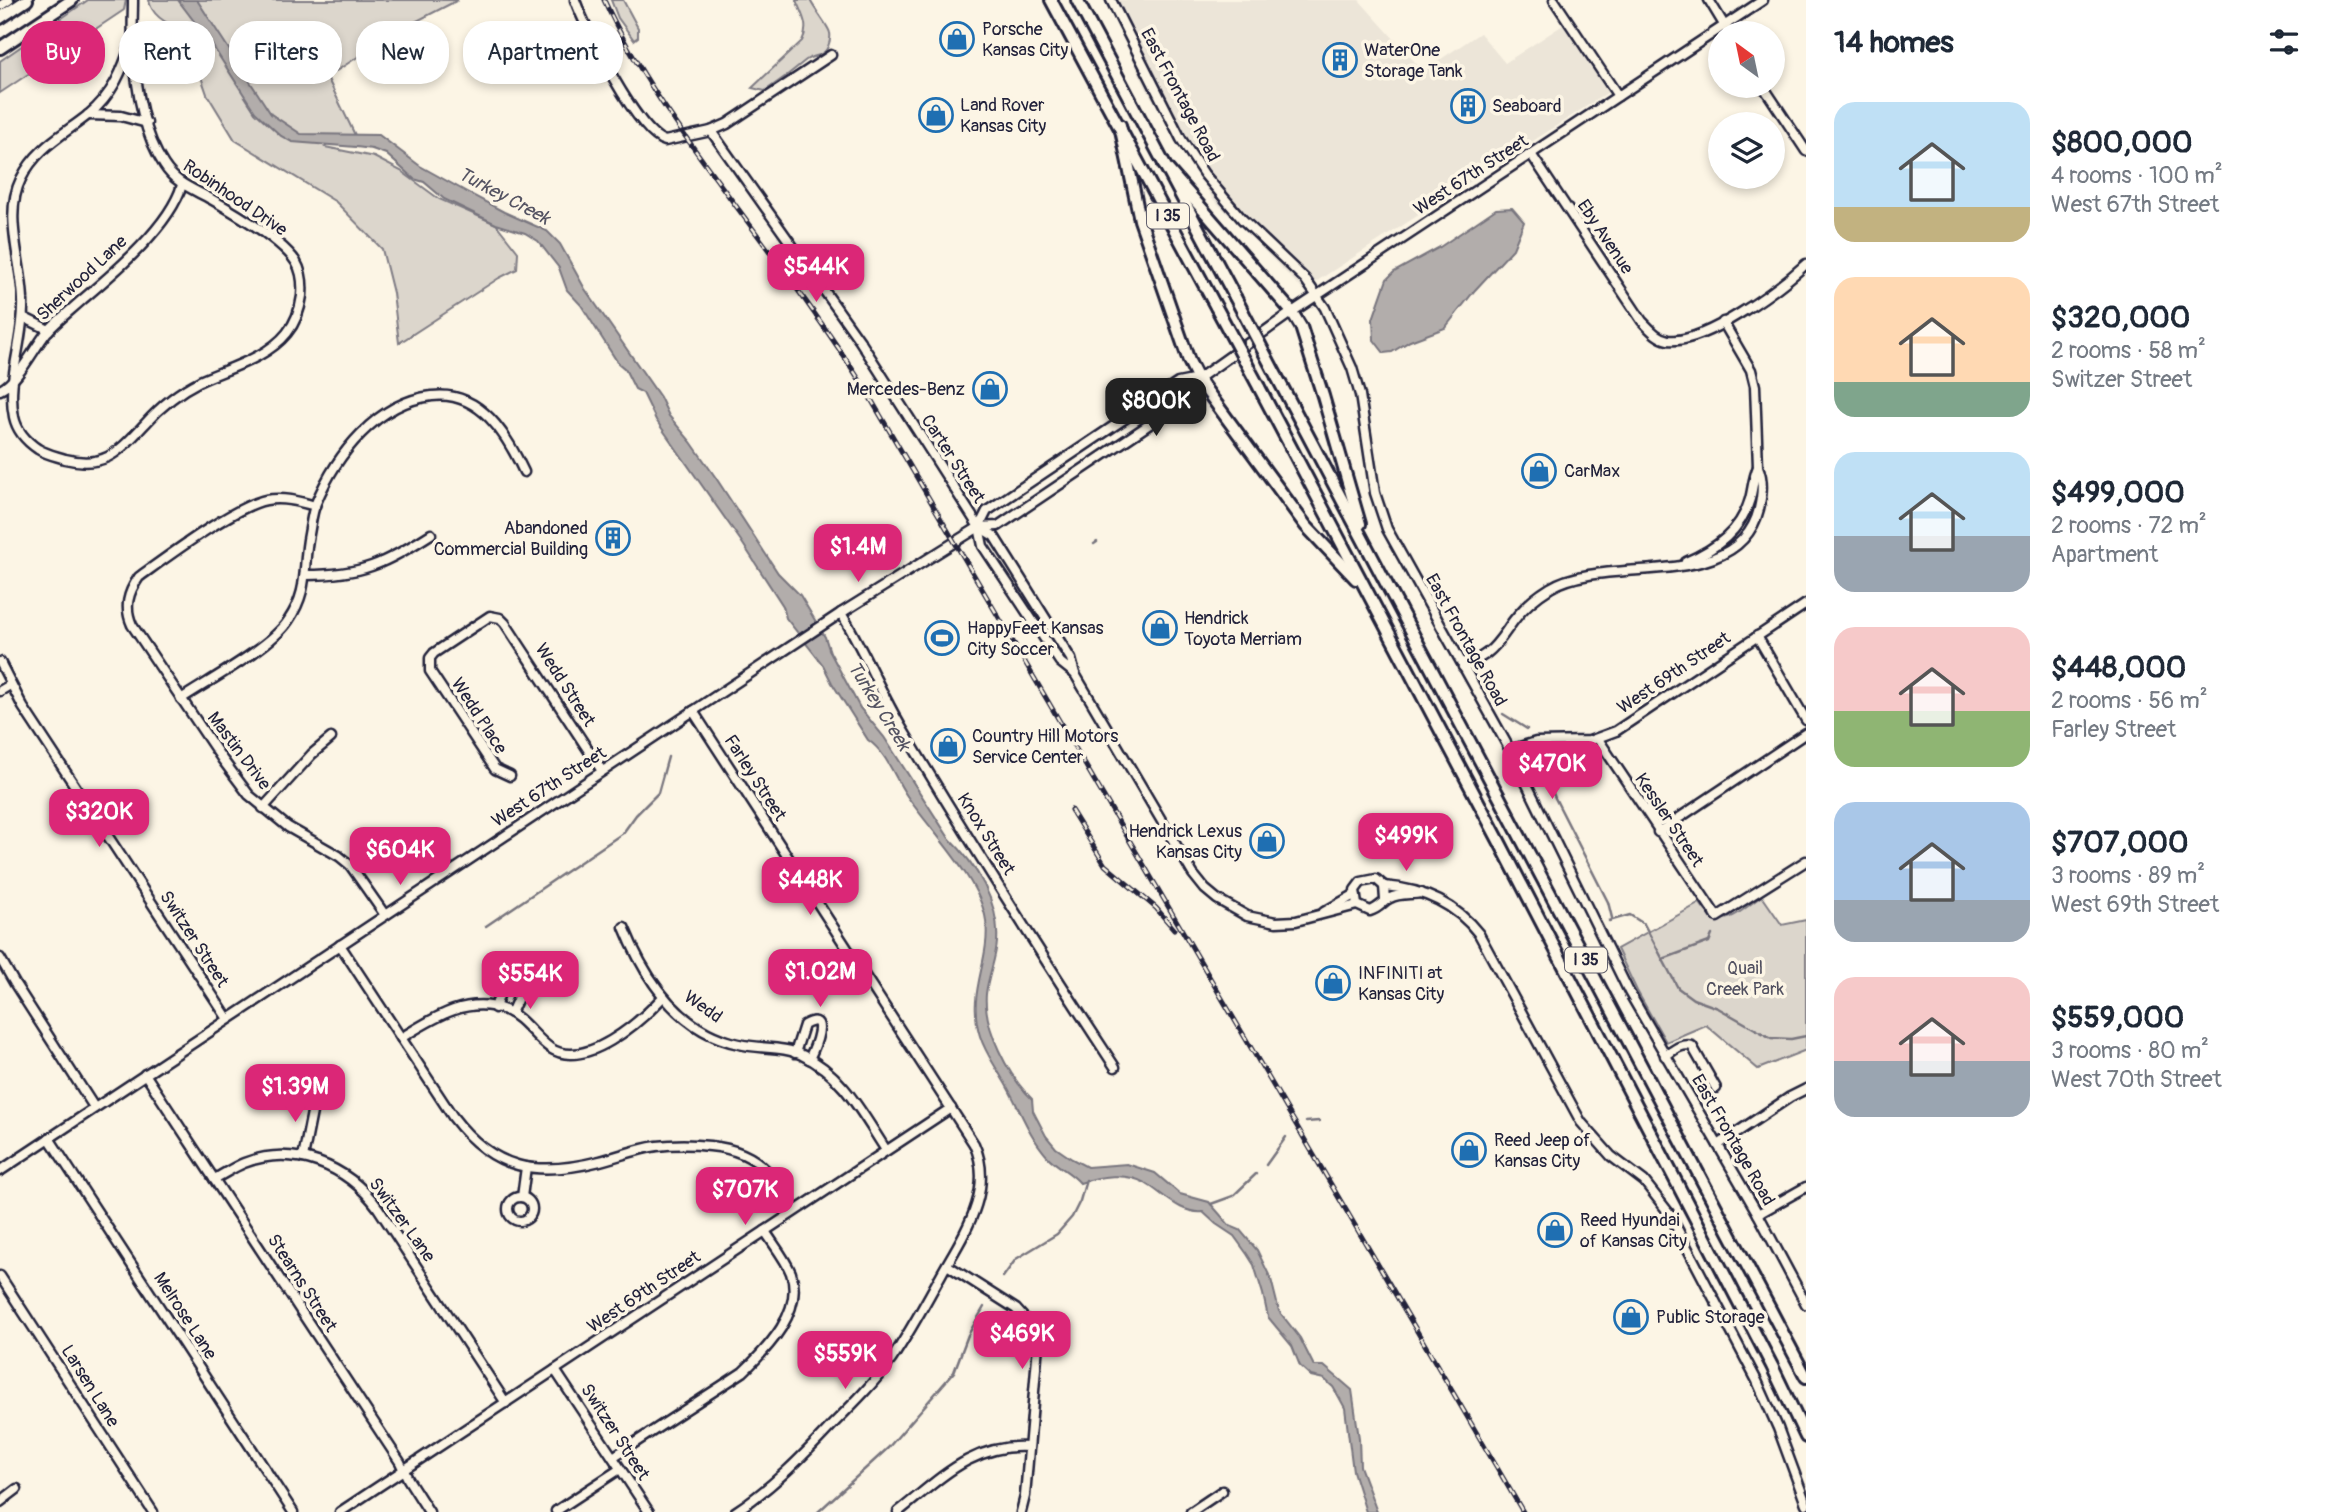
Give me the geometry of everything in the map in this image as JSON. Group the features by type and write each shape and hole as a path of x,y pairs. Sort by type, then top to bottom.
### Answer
{"highway":[{"path":"0,18 27,0"},
{"path":"0,48 72,0"},
{"name":"I 35","path":"1051,0 1366,590 1772,1366 1806,1437"},
{"name":"I 35","path":"1077,0 1806,1377"},
{"path":"1120,125 1140,220 1189,361 1198,379 1306,526 1366,590"},
{"path":"1164,164 1292,312 1301,327 1366,544"}],"street":[{"path":"0,6 9,0"},
{"name":"Robinhood Drive","path":"132,21 133,0"},
{"path":"575,0 606,64 650,132 664,141 686,138 727,124 831,55"},
{"name":"East Frontage Road","path":"1111,0 1176,129 1203,174 1233,209 1305,279 1317,295 1352,368 1360,395 1375,493 1387,528 1510,750 1619,975 1758,1214 1806,1304"},
{"path":"1554,0 1618,96"},
{"path":"1709,0 1722,21"},
{"name":"West 67th Street","path":"1737,21 1763,0"},
{"name":"West 67th Street","path":"979,527 987,511 1112,427 1178,383 1198,379 1317,295 1618,96 1708,41"},
{"name":"Robinhood Drive","path":"119,77 88,115 44,146 34,157 19,182 14,213 22,275 23,317 14,380 14,415 22,436 31,444 43,452 75,461 102,460 113,456 162,407 183,392 261,354 286,335 297,317 302,298 301,273 296,262 259,229 182,185 161,161 147,123 140,84"},
{"path":"1771,98 1806,151"},
{"path":"88,115 121,116 147,123"},
{"name":"Carter Street","path":"711,131 860,341 979,527"},
{"name":"Eby Avenue","path":"1531,154 1642,321 1656,335 1667,340 1679,340 1723,322"},
{"name":"Sherwood Lane","path":"0,390 9,387 49,330 146,239 170,211 182,185"},
{"path":"1463,667 1487,653 1515,619 1550,588 1574,576 1699,563 1734,546 1746,533 1757,517 1761,500 1762,475 1758,467 1755,386 1751,370 1723,322 1768,295 1806,264"},
{"path":"23,317 49,330"},
{"name":"West 67th Street","path":"0,1171 825,623 979,527 998,526 1190,397 1198,379"},
{"path":"181,699 275,636 285,626 297,607 306,575 308,538 315,506 338,461 352,443 382,415 402,402 416,398 435,395 454,398 483,411 496,424 524,472"},
{"path":"1112,427 1122,443"},
{"name":"Mastin Drive","path":"315,506 292,499 278,499 264,500 240,510 139,577 128,596 127,608 132,625 236,779 263,808 288,827 350,865 385,915"},
{"path":"979,527 995,536 1071,659 1075,674 1193,874 1205,889 1228,907 1247,916 1267,921 1296,922 1357,905 1370,911 1380,908 1385,900 1395,895 1421,893"},
{"path":"979,527 983,546 1060,662 1075,674"},
{"path":"306,575 345,574 365,570 398,555 431,534"},
{"path":"1022,605 1033,597"},
{"name":"West 69th Street","path":"1510,750 1536,742 1589,741 1616,731 1806,604"},
{"name":"Knox Street","path":"841,613 856,637 901,728 1002,888 1016,916 1115,1067"},
{"name":"Wedd Street","path":"430,665 434,653 490,616 500,618 602,771"},
{"path":"1757,636 1806,720"},
{"name":"Switzer Street","path":"0,663 10,685 228,1019"},
{"name":"Wedd Place","path":"430,665 430,671 495,769 510,776"},
{"path":"0,691 10,685"},
{"name":"Farley Street","path":"693,711 951,1108"},
{"path":"1658,832 1806,733"},
{"path":"263,808 331,737"},
{"name":"Kessler Street","path":"1598,739 1717,917 1806,861"},
{"path":"1357,905 1354,895 1357,885 1365,879 1376,879 1384,886 1408,888 1448,904 1468,920 1485,944 1581,1122 1611,1156 1644,1181 1669,1213 1758,1381 1779,1428 1806,1504"},
{"path":"1384,886 1385,900"},
{"path":"1322,914 1354,895"},
{"name":"Wedd","path":"624,927 638,960 663,997 696,1026 736,1044 794,1053 809,1059 839,1082 886,1150"},
{"path":"340,945 453,1117 474,1143 492,1155 537,1170 574,1167 656,1146 678,1144 720,1147 753,1159 768,1171 795,1210"},
{"path":"0,958 94,1107"},
{"path":"495,1008 506,980 510,976 516,976 522,985 511,1013"},
{"path":"401,1038 452,1009 495,1008 511,1013 552,1049 577,1055 592,1051 609,1041 663,997"},
{"path":"794,1053 804,1025 816,1023 820,1034 809,1059"},
{"path":"1665,1056 1679,1047 1692,1046 1716,1088"},
{"name":"Stearns Street","path":"145,1074 429,1512"},
{"path":"1718,1145 1806,1089"},
{"path":"303,1158 315,1097"},
{"path":"735,1512 784,1475 877,1377 901,1343 947,1265 974,1214 981,1188 978,1153 951,1108"},
{"name":"West 69th Street","path":"340,1512 951,1108"},
{"name":"Melrose Lane","path":"49,1138 293,1512"},
{"name":"Switzer Lane","path":"214,1179 243,1164 277,1156 303,1158 336,1169 357,1183 372,1199 506,1403"},
{"path":"522,1197 526,1167"},
{"path":"1758,1214 1806,1187"},
{"path":"613,1457 743,1372 759,1356 786,1320 792,1303 792,1278 765,1231"},
{"path":"947,1265 1016,1309 1033,1332 1038,1345 1025,1496 1021,1512"},
{"name":"Larsen Lane","path":"0,1276 153,1512"},
{"name":"Switzer Street","path":"555,1370 649,1512"},
{"path":"898,1512 974,1455 999,1448 1029,1447"},
{"path":"556,1511 620,1469"},
{"path":"0,1502 17,1489"},
{"path":"1191,1512 1222,1491"}],"shaded area":[{"path":"178,0 197,0 211,21 194,21"},
{"path":"1104,0 1359,0 1423,71 1480,33 1505,63 1563,25 1610,91 1303,290 1212,198 1147,90"},
{"path":"215,28 229,49 229,71 215,50"},
{"path":"237,84 252,84 271,114 301,134 379,135 420,166 504,212 547,231 560,244 585,289 660,397 669,416 716,478 778,573 800,595 825,637 830,652 860,708 884,737 949,838 977,872 990,899 997,927 996,948 986,994 989,1021 999,1050 1014,1078 1032,1099 1033,1111 1046,1136 1056,1148 1087,1167 1127,1164 1155,1173 1180,1194 1209,1202 1230,1226 1240,1230 1257,1250 1271,1279 1279,1311 1300,1338 1314,1366 1324,1366 1352,1390 1360,1466 1377,1512 1366,1512 1353,1471 1345,1408 1333,1387 1324,1379 1311,1376 1300,1366 1292,1346 1268,1317 1254,1265 1234,1236 1203,1212 1180,1207 1152,1187 1130,1177 1096,1178 1080,1183 1051,1160 1034,1138 987,1053 976,1020 977,991 987,936 986,921 975,889 907,796 885,758 868,740 823,665 786,618 783,606 741,541 656,420 643,393 635,389 625,369 618,363 581,305 567,290 559,268 538,241 444,199 424,182 414,179 386,154 372,149 292,142 281,136 255,112"},
{"path":"1512,208 1524,222 1513,249 1445,328 1410,341 1392,352 1384,353 1374,340 1373,319 1387,279 1394,272 1440,247 1496,209"}],"green space":[{"path":"88,0 126,0 124,10 105,23 58,21"},
{"path":"149,0 458,0 417,21 356,21 356,58 342,67 342,21 229,21 229,84 330,84 355,135 332,135 325,147 374,157 401,171 439,199 496,224 518,252 517,269 399,343 393,293 382,249 336,202 235,140 207,94 204,84 215,84 215,21 165,21"},
{"path":"611,0 623,0 638,28 638,37 634,40 623,21 618,18"},
{"path":"796,0 810,0 830,33 827,48 822,54 806,60 765,91 752,88 802,41 805,25"},
{"path":"21,46 21,79 0,93 0,61"},
{"name":"Quail Creek Park","path":"1762,896 1782,925 1806,920 1806,1050 1758,1069 1706,1025 1666,1042 1617,949 1700,903 1707,913 1722,919 1738,914"}],"waterway":[{"path":"1503,714 1527,729"},
{"path":"1538,756 1555,798 1608,902 1612,918"},
{"path":"486,926 623,833 658,793 668,757"},
{"path":"1609,921 1630,915 1644,924 1678,988 1693,999 1718,1008 1771,1038 1791,1039 1806,1036"},
{"path":"1663,959 1709,942 1712,935"},
{"path":"1306,1122 1319,1121"},
{"path":"1266,1165 1286,1137"},
{"path":"1211,1204 1233,1196 1256,1174"},
{"path":"1003,1277 1016,1259 1057,1234 1072,1217 1086,1180"},
{"path":"818,1512 888,1448 954,1372 968,1335 984,1307"}],"railway":[{"path":"604,0 633,56 666,108 862,384 1523,1512"},
{"path":"1071,810 1105,865 1156,908 1174,929"}],"place":[{"name":"Porsche Kansas City","path":"957,39"},
{"name":"WaterOne Storage Tank","path":"1340,60"},
{"name":"Seaboard","path":"1468,106"},
{"name":"Land Rover Kansas City","path":"936,115"},
{"name":"Mercedes-Benz","path":"990,389"},
{"name":"CarMax","path":"1539,471"},
{"name":"Abandoned Commercial Building","path":"613,538"},
{"name":"Hendrick Toyota Merriam","path":"1160,628"},
{"name":"HappyFeet Kansas City Soccer","path":"942,638"},
{"name":"Country Hill Motors Service Center","path":"948,746"},
{"name":"Hendrick Lexus Kansas City","path":"1267,841"},
{"name":"INFINITI at Kansas City","path":"1333,983"},
{"name":"Reed Jeep of Kansas City","path":"1469,1150"},
{"name":"Reed Hyundai of Kansas City","path":"1555,1230"},
{"name":"Public Storage","path":"1631,1317"}],"water label":[{"name":"Turkey Creek","path":"504,196"},
{"name":"Turkey Creek","path":"879,706"}]}
